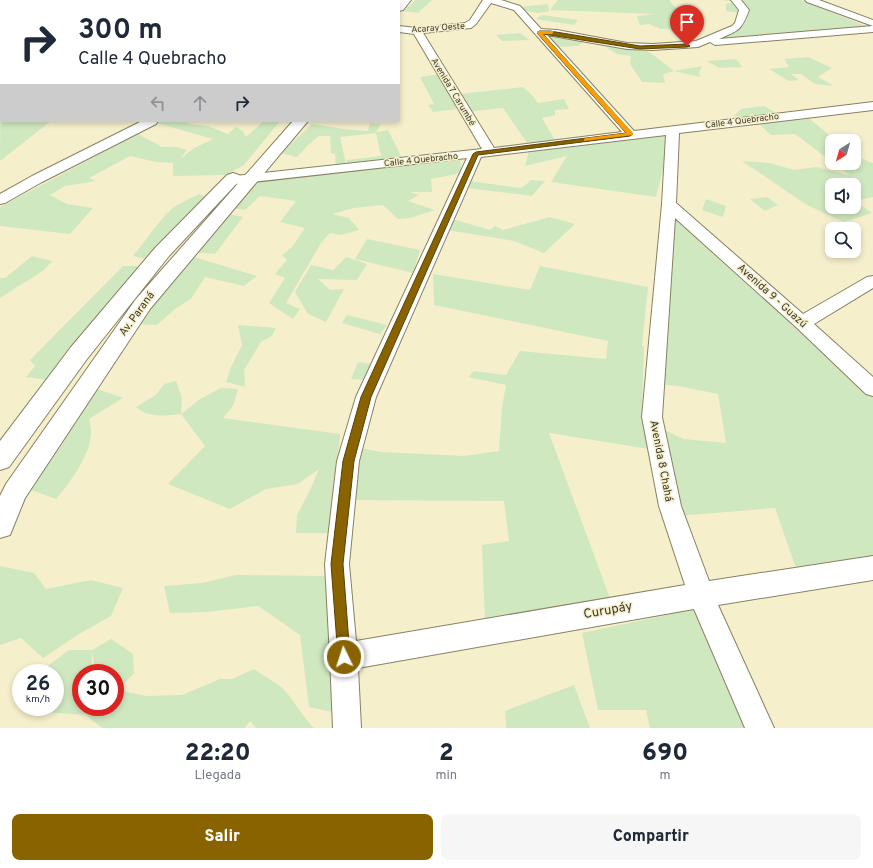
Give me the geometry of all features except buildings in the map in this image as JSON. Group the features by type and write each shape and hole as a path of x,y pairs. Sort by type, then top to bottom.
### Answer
{"street":[{"name":"Acaray Oeste","path":"400,29 417,31 468,26 473,22 488,0"},
{"path":"492,0 517,8 630,134"},
{"path":"698,44 735,28 739,24 744,10 736,0"},
{"path":"810,0 873,23"},
{"path":"539,32 550,32 640,47 698,44 873,29"},
{"name":"Avenida 7 Carumbé","path":"417,31 483,153"},
{"name":"Calle 4 Quebracho","path":"241,180 483,153 630,134 870,108"},
{"path":"0,200 37,179 150,122"},
{"name":"Av. Paraná","path":"0,526 8,490 143,304 241,180 283,122"},
{"name":"Av. Paraná","path":"0,460 79,353 159,256 241,180 300,122"},
{"name":"Avenida 8 Chahá","path":"673,130 669,204 652,417 670,506 701,595 760,728"},
{"path":"347,728 344,657 337,564 348,461 366,397 483,153"},
{"name":"Avenida 9 - Guazú","path":"669,204 802,322 873,389"},
{"path":"802,322 873,281"},
{"name":"Curupa´y","path":"344,657 701,595 873,568"}],"green space":[{"path":"415,0 432,0 418,13 402,11 410,6"},
{"path":"558,0 669,0 682,15 673,15 690,30 676,33 668,29 661,29 649,24 640,25 637,16 655,14 550,10"},
{"path":"722,0 801,0 871,28 714,42 741,26 742,13 726,11 726,4 735,2"},
{"path":"548,4 549,11 541,12 529,12 518,7"},
{"path":"542,15 578,20 574,25 536,19"},
{"path":"520,33 530,40 502,41 496,35"},
{"path":"547,33 586,40 578,46 558,47"},
{"path":"606,47 648,51 674,71 663,74 665,83 642,82 630,64 631,56 617,54"},
{"path":"808,57 832,68 818,77 834,86 815,84 801,74 791,74 799,80 789,81 769,69 789,67 784,59"},
{"path":"736,59 742,67 719,68 707,61"},
{"path":"702,66 699,72 700,77 674,71"},
{"path":"439,74 457,109 433,112 428,105 434,104 420,77"},
{"path":"523,87 538,103 564,99 569,109 555,110 555,115 542,118 555,140 528,144 503,108 465,112 459,94"},
{"path":"764,106 780,115 741,119 734,116 741,109"},
{"path":"810,119 828,134 825,134 825,157 795,134 771,135 757,122"},
{"path":"0,122 50,122 0,161"},
{"path":"153,122 186,122 190,124 208,126 228,134 236,127 242,130 246,137 263,122 279,122 244,165 226,175 173,176 173,163 156,162 130,156 89,178 96,181 65,186 50,195 67,204 93,208 70,234 0,226 0,207 138,134 162,147 176,147 187,150 180,159 194,148 213,139"},
{"path":"370,123 381,124 376,132 388,130 403,160 336,167 335,154 331,153 330,136 319,136 297,157 281,153 312,124 368,131","holes":["376,133 381,156 347,160 346,164 340,137"]},
{"path":"672,134 656,197 551,182 567,156 525,166 529,151"},
{"path":"861,158 873,163 873,197 861,200 861,178 825,178 825,213 807,205 742,161 770,163 794,170 816,167 849,175 843,170 861,170"},
{"path":"460,159 462,173 431,179 432,192 410,192 419,195 408,201 435,210 410,218 398,219 383,205 354,208 332,214 349,218 359,230 341,235 330,233 321,243 286,303 300,309 293,319 269,303 285,278 275,274 287,260 282,255 292,247 305,228 280,222 296,201 260,196 245,210 233,208 258,182"},
{"path":"531,180 545,181 532,196 467,188 469,181 522,188"},
{"path":"199,194 213,199 155,261 133,256 165,215 175,206"},
{"path":"767,197 778,205 765,211 750,199"},
{"path":"706,199 726,206 723,217 702,210"},
{"path":"861,205 872,213 844,222 827,214 861,214"},
{"path":"671,212 873,395 873,560 798,574 775,508 677,516 660,428 684,439 726,443 718,394 678,386 659,384"},
{"path":"230,214 243,217 215,254 193,252"},
{"path":"550,217 575,224 544,253 514,241 441,229 452,219 490,230 495,226 503,230"},
{"path":"367,239 420,250 413,273 355,259"},
{"path":"32,256 52,261 44,270 0,298 0,278 5,278"},
{"path":"194,257 257,276 244,286 205,277 191,299 175,309 157,325 139,324 141,314"},
{"path":"346,257 367,264 357,280 318,279 330,290 344,289 326,322 308,314 295,292 311,265 333,270"},
{"path":"123,266 146,266 54,381 26,377 35,366 30,360"},
{"path":"540,266 648,287 642,346 644,346 642,411 649,449 549,433 611,601 485,623 482,545 509,541 504,501 353,500 351,446 381,452 464,456 499,451 502,407 506,385 468,377 474,371 506,375 520,351 606,359 608,341 434,305 433,274 530,290"},
{"path":"347,315 387,325 380,334 342,323"},
{"path":"238,325 276,328 272,336 261,342 244,370 245,387 226,382 231,367 242,345"},
{"path":"358,362 373,364 367,380 351,379"},
{"path":"176,381 182,398 181,414 163,416 151,415 136,407 156,395 164,384"},
{"path":"95,388 123,398 89,419 91,431 88,449 68,485 56,499 31,490 52,453"},
{"path":"221,388 238,389 233,406 223,418 340,434 332,533 296,533 297,515 319,469 298,484 266,489 230,509 168,484 205,446 181,414 200,399"},
{"path":"0,566 34,573 46,589 91,580 123,588 111,616 79,634 43,658 21,638 0,645"},
{"path":"236,575 330,576 336,713 309,707 300,635 258,606 207,612 170,613 164,586 202,583"},
{"path":"694,609 747,728 650,728 646,710 598,710 582,633"},
{"path":"111,639 133,654 134,673 124,684 124,664 94,664 92,652 91,664 72,664 72,714 64,714 64,664 50,664 69,650 92,650"},
{"path":"254,669 280,686 314,728 256,728 250,721 245,728 102,728 87,716 124,716 124,691 147,696 182,695 220,679 232,679"},
{"path":"574,685 590,728 506,728 505,711"}],"slow traffic":[{"path":"552,32 539,32 630,134 586,140"}],"route":[{"path":"344,657 337,564 348,461 366,397 476,154 630,134 539,32 550,32 627,46 687,46"}]}
